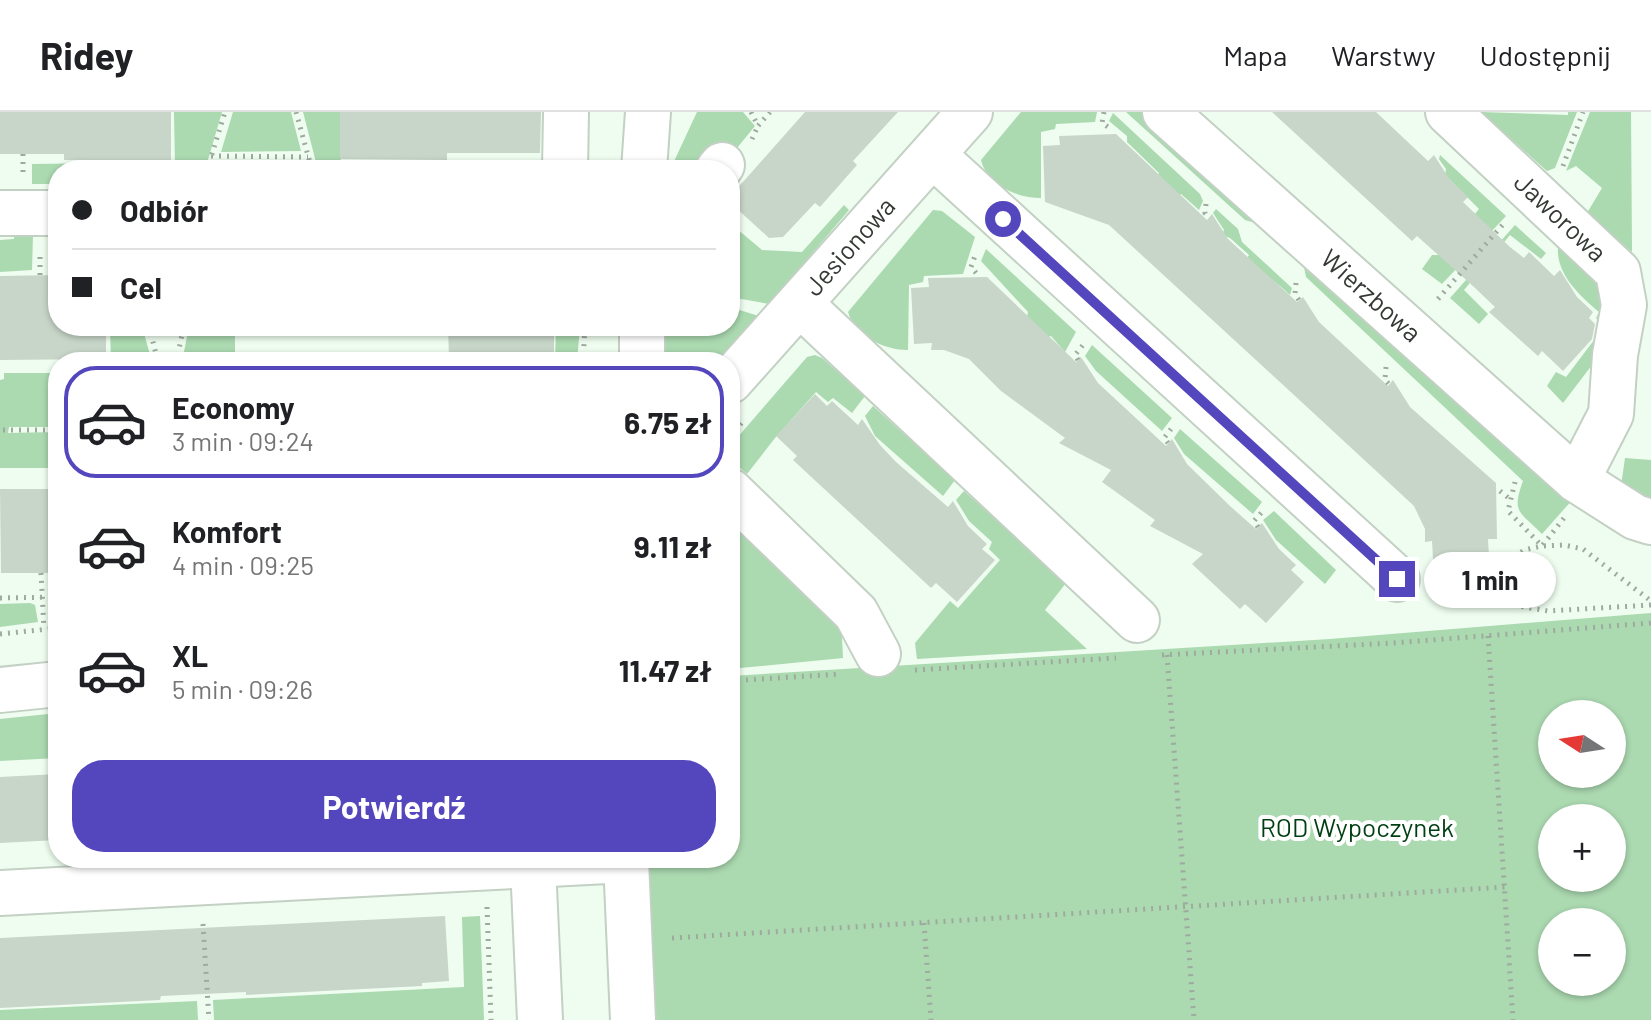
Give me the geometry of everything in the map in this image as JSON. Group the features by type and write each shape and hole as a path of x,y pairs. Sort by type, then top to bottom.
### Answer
{"street":[{"path":"565,160 566,112"},
{"path":"645,160 648,112"},
{"name":"Jesionowa","path":"740,370 970,112"},
{"name":"Wierzbowa","path":"1165,112 1398,345 1577,480 1635,517 1651,522"},
{"name":"Jaworowa","path":"1448,112 1618,272 1624,305 1615,355 1611,414 1577,480"},
{"path":"933,155 1421,579"},
{"path":"0,213 48,213"},
{"path":"800,304 1137,644"},
{"path":"740,501 856,613 879,666"},
{"path":"0,690 48,685"},
{"path":"0,893 485,868"},
{"path":"533,868 540,1020"},
{"path":"626,868 633,1020"}],"path":[{"path":"210,160 225,112"},
{"path":"296,112 309,160"},
{"path":"751,112 758,126 770,112"},
{"path":"1104,112 1102,123 1108,127"},
{"path":"211,156 308,157"},
{"path":"1389,384 1385,380 1398,345 1511,216"},
{"path":"976,273 971,267 981,240"},
{"path":"3,430 48,430"},
{"path":"1500,491 1511,500"},
{"path":"1421,579 1490,572 1524,550 1564,545 1583,549 1651,603"},
{"path":"41,573 44,629"},
{"path":"1421,579 1475,599 1548,611 1651,603"},
{"path":"0,598 48,598"},
{"path":"740,680 1137,644 1167,655 1651,623"},
{"path":"0,634 48,629"},
{"path":"1488,636 1513,1020"},
{"path":"1167,655 1194,1020"},
{"path":"485,868 491,1020"},
{"path":"659,939 1506,887"},
{"path":"202,915 209,1020"},
{"path":"924,923 931,1020"}],"green space":[{"path":"174,112 222,112 208,160 175,160"},
{"path":"233,112 291,112 301,151 221,152"},
{"path":"303,112 340,112 341,160 315,160"},
{"path":"697,112 743,112 755,126 737,148 733,160 675,160"},
{"path":"1021,112 1097,112 1095,122 1056,124 1055,129 1041,132 1041,198 1013,193 996,183 984,169 981,160"},
{"path":"1126,112 1148,112 1282,234 1277,242 1255,223 1245,220"},
{"path":"1481,112 1568,115 1568,112 1577,112 1555,168 1547,171"},
{"path":"1590,112 1631,112 1632,252 1587,213 1602,188 1576,166 1566,171"},
{"path":"1113,113 1200,194 1203,201 1199,210 1157,178 1159,173 1127,142 1127,136 1109,121"},
{"path":"1440,155 1506,216 1442,284 1422,269 1432,255 1441,255 1479,209 1445,175 1446,169 1439,159"},
{"path":"32,164 48,164 48,184 32,184"},
{"path":"844,205 849,210 769,304 740,299 740,231 762,250 802,252"},
{"path":"1216,209 1238,229 1242,242 1292,288 1290,295 1246,260 1249,255 1230,238 1222,235 1224,230 1213,213"},
{"path":"933,210 942,211 975,237 963,274 924,276 923,282 909,285 908,350 881,345 857,328 848,312"},
{"path":"1515,225 1546,253 1541,259 1510,235 1464,290 1488,314 1479,324 1450,298"},
{"path":"14,234 33,235 32,270 0,272 0,240 14,239"},
{"path":"1558,247 1612,295 1605,348 1563,403 1547,386 1556,372 1566,377 1604,327 1596,318 1599,312 1565,275 1558,257"},
{"path":"986,249 1076,332 1065,352 1051,336 1045,338 1026,321 1028,312 981,261"},
{"path":"1286,249 1574,498 1542,534 1523,516 1518,506 1523,481 1306,277 1304,267"},
{"path":"740,310 762,317 728,352 663,352 660,336 740,336"},
{"path":"110,336 145,336 149,352 111,352"},
{"path":"187,336 235,336 235,352 184,352"},
{"path":"556,336 579,336 578,352 555,352"},
{"path":"1092,345 1172,418 1162,431 1096,371 1085,356"},
{"path":"815,355 822,358 865,396 852,413 833,398 828,402 816,392 747,474 740,468 740,434 807,357"},
{"path":"4,373 48,373 48,427 9,427 8,433 48,432 48,468 0,468 0,380 4,379"},
{"path":"873,406 955,480 943,496 875,436 865,416"},
{"path":"1180,429 1262,502 1253,514 1184,454 1174,438"},
{"path":"1625,458 1651,460 1651,504 1620,493"},
{"path":"964,491 1066,583 1045,610 1087,649 917,659 915,643 950,601 958,608 1000,560 989,549 992,542 969,521 956,500"},
{"path":"1274,511 1336,570 1325,584 1276,540 1263,520"},
{"path":"740,527 841,620 843,658 740,668"},
{"path":"0,604 35,605 38,622 0,627"},
{"name":"ROD Wypoczynek","path":"1651,613 1651,1020 656,1020 648,868 740,868 740,675 1330,639"},
{"path":"48,714 48,759 0,761 0,719"},
{"path":"480,916 484,1020 214,1020 213,1000 464,987 462,917"},
{"path":"197,1001 198,1020 0,1020 0,1010"}],"building":[{"path":"0,112 171,112 171,160 64,160 64,154 0,154"},
{"path":"340,112 541,112 540,153 447,153 447,160 340,159"},
{"path":"805,112 898,112 853,161 857,165 820,207 815,203 783,237 769,238 740,211 740,185"},
{"path":"1272,112 1376,112 1428,161 1434,155 1450,180 1468,197 1463,202 1510,247 1524,258 1529,252 1554,276 1560,270 1577,297 1593,312 1589,318 1595,324 1592,339 1563,371 1542,351 1538,356 1489,312 1495,307 1474,287 1417,236 1412,241"},
{"path":"1116,134 1207,220 1212,214 1228,239 1297,302 1303,297 1319,322 1388,386 1393,380 1410,407 1496,483 1497,539 1488,539 1489,557 1433,559 1432,541 1425,542 1425,529 1414,506 1281,383 1109,225 1045,202 1043,146 1060,145 1059,136"},
{"path":"48,275 48,336 106,336 106,352 48,352 48,360 0,360 0,276"},
{"path":"987,277 1076,362 1081,357 1098,383 1166,446 1172,439 1187,464 1256,529 1262,523 1279,549 1296,565 1291,570 1304,582 1266,623 1245,604 1240,609 1192,564 1203,554 1150,526 1155,520 1102,482 1111,470 1059,443 1065,438 1001,391 969,359 944,350 931,350 932,343 914,344 911,288 929,287 928,278"},
{"path":"448,336 554,336 554,352 449,352"},
{"path":"815,394 827,406 832,401 858,425 862,419 896,462 948,507 953,501 968,526 987,544 982,549 995,560 957,602 936,583 931,588 793,460 797,456 776,436"},
{"path":"0,489 48,489 48,573 1,573"},
{"path":"48,775 48,841 0,843 0,777"},
{"path":"445,916 449,981 422,983 422,986 161,996 160,1000 0,1008 0,938"}],"route":[{"path":"1003,219 1397,579"}]}
